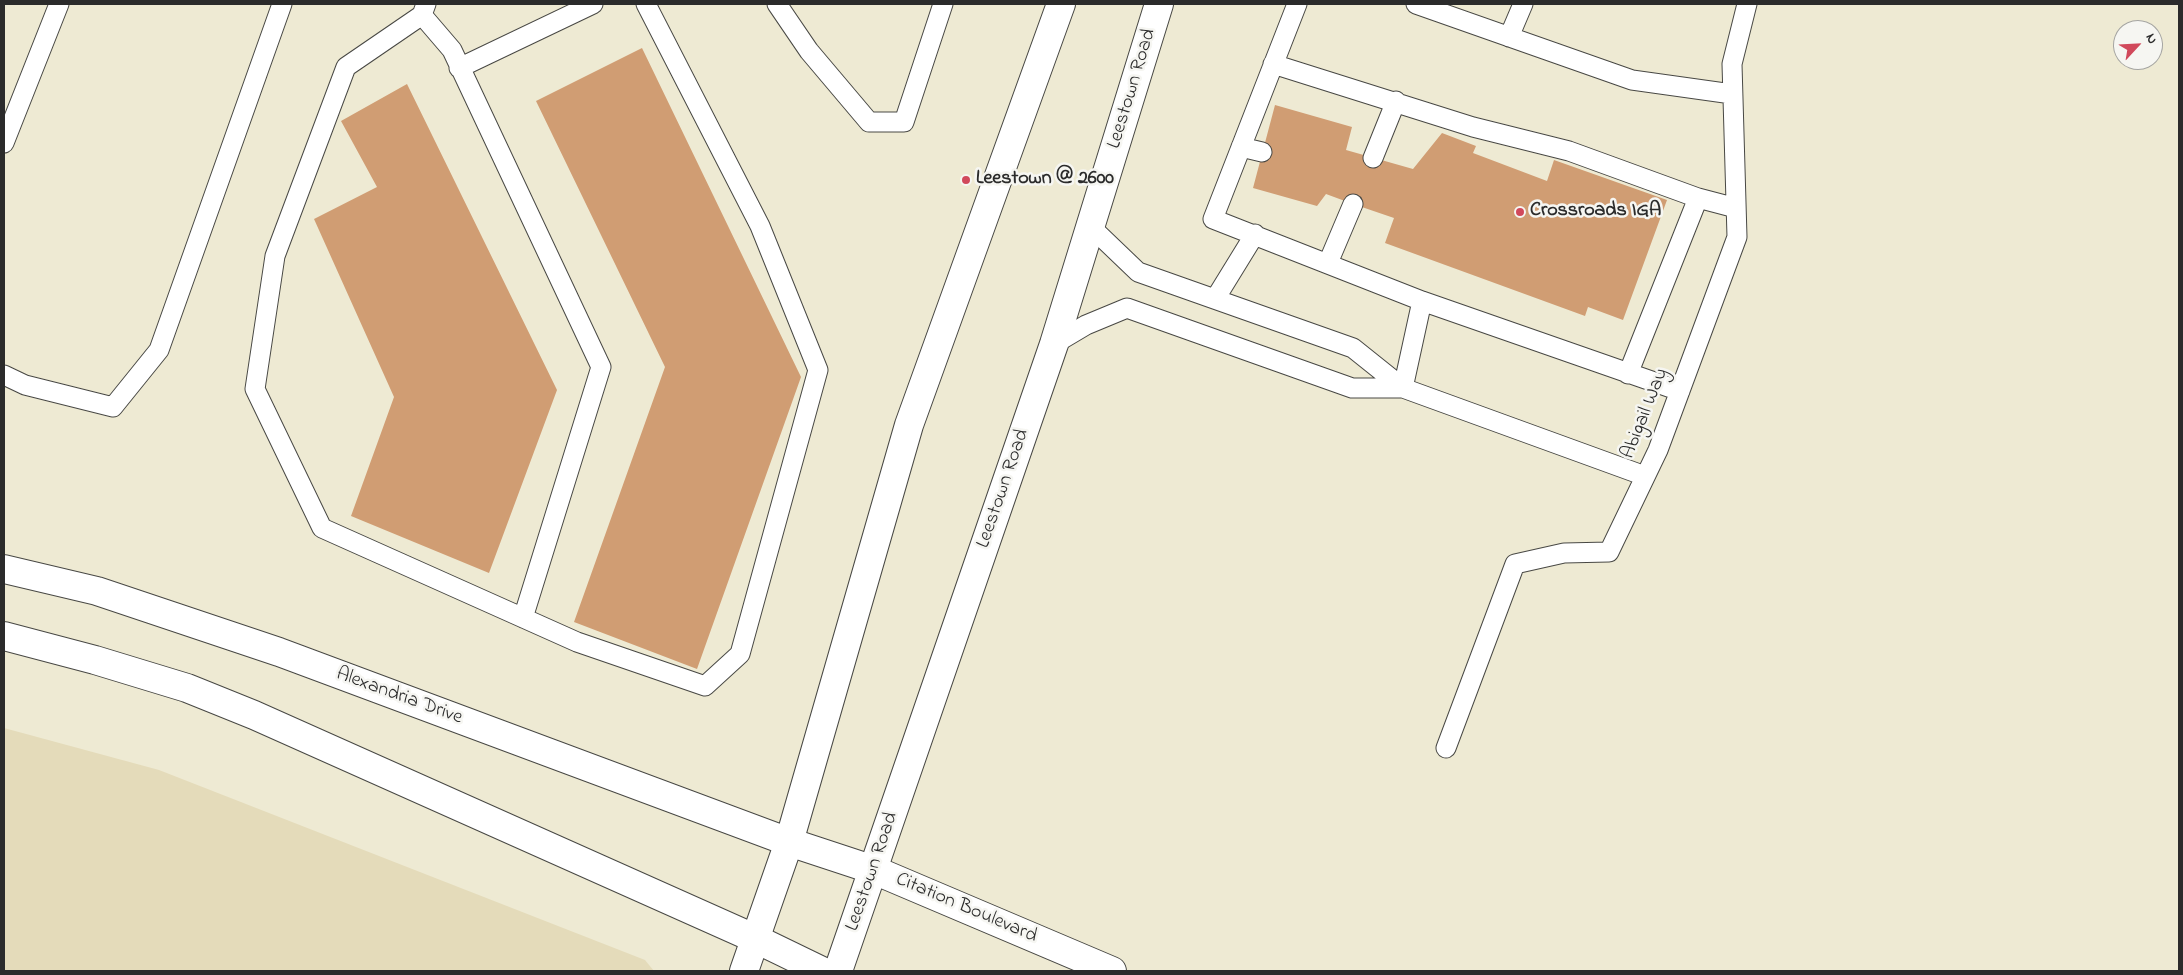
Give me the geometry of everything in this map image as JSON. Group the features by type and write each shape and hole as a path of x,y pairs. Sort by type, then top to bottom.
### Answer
{"main road":[{"path":"744,971 789,842 909,426 1061,4"},
{"name":"Leestown Road","path":"838,971 1054,344 1159,4"},
{"name":"Alexandria Drive","path":"4,569 97,592 279,652 789,842"},
{"path":"4,636 95,660 178,686 254,715 756,939 822,971"},
{"name":"Citation Boulevard","path":"789,842 874,870 1112,971"}],"lane":[{"path":"4,143 59,4"},
{"path":"4,375 25,385 113,407 159,350 282,4"},
{"path":"459,68 593,4"},
{"path":"523,618 601,367 452,50 424,10 346,67 275,256 255,389 322,528 576,642 704,686 740,654 818,370 760,226 646,4"},
{"path":"777,4 809,51 869,122 904,122 943,4"},
{"path":"1297,4 1213,219 1422,300 1680,391"},
{"path":"1416,4 1632,80 1732,94"},
{"path":"1509,38 1523,4"},
{"name":"Abigail Way","path":"1446,748 1515,564 1564,553 1609,552 1658,450 1737,237 1732,64 1747,4"},
{"path":"1273,64 1396,101 1473,127 1569,152 1698,198 1736,208"},
{"path":"1373,158 1396,101"},
{"path":"1241,147 1262,152"},
{"path":"1628,374 1698,198"},
{"path":"1328,263 1353,204"},
{"path":"1090,226 1138,272 1353,348 1403,388 1645,476"},
{"path":"1215,299 1255,234"},
{"path":"1403,388 1422,300"},
{"path":"1054,344 1086,325 1127,308 1352,388 1403,388"}],"shaded area":[{"path":"4,728 159,770 645,960 654,971 4,971"}],"building":[{"path":"642,48 801,377 697,669 574,622 665,367 536,101"},
{"path":"407,84 557,390 489,573 351,516 394,397 314,219 377,187 341,121"},
{"name":"Crossroads IGA","path":"1275,105 1352,127 1346,150 1413,169 1442,133 1476,146 1473,153 1547,181 1554,160 1667,200 1623,320 1588,307 1585,316 1385,243 1394,218 1326,194 1317,206 1253,188"}],"place":[{"name":"Leestown @ 2600","path":"966,180"},
{"name":"Crossroads IGA","path":"1520,212"}]}
